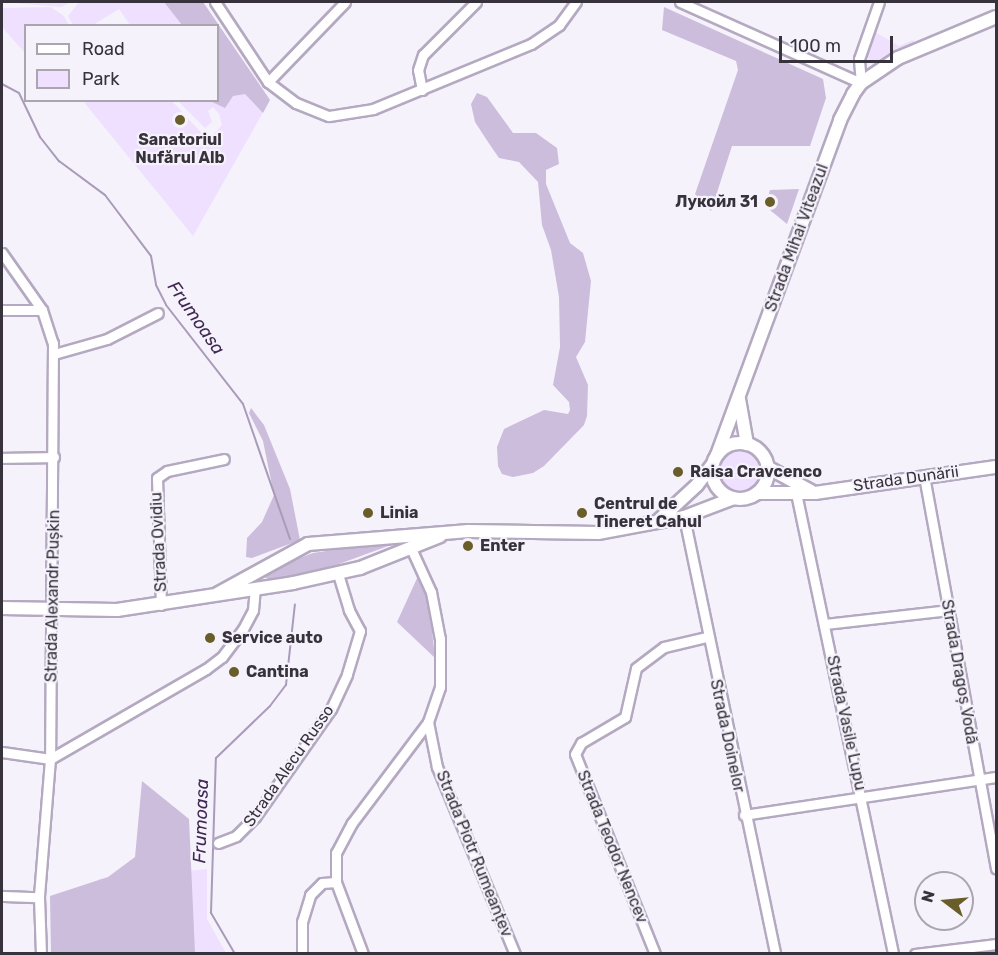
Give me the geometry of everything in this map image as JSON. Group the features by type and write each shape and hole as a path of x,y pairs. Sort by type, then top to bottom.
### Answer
{"main road":[{"name":"Strada Mihai Viteazul","path":"715,460 840,120 861,83 922,46 996,17"},
{"path":"738,395 747,444"},
{"path":"217,594 260,572 303,545 389,535 453,531 582,535 653,525 684,517 734,498 757,493 765,483 767,467 760,452 747,444 732,444 715,460 697,485 653,525"},
{"path":"715,460 716,486 734,498"},
{"path":"767,467 815,493"},
{"name":"Strada Dunării","path":"757,493 815,493 996,467"},
{"path":"2,608 117,610 161,605 338,574 453,531"},
{"path":"389,535 396,541 391,554"},
{"path":"260,572 260,588"}],"street":[{"path":"215,2 268,82 296,103 329,116 359,113 422,90 531,44 559,25 576,2"},
{"path":"268,82 345,2"},
{"path":"422,90 418,70 423,55 476,2"},
{"path":"680,2 861,83"},
{"name":"Strada Mihai Viteazul","path":"861,83 859,59 879,2"},
{"name":"Strada Alexandr Pușkin","path":"2,253 42,310 52,332 54,354 50,759 39,897 41,954"},
{"path":"2,310 42,310"},
{"path":"54,354 107,339 158,313"},
{"path":"2,458 54,457"},
{"name":"Strada Ovidiu","path":"161,605 157,478 167,471 224,459"},
{"name":"Strada Dragoș Vodă","path":"924,476 996,868"},
{"name":"Strada Vasile Lupu","path":"796,493 862,797 893,954"},
{"name":"Strada Doinelor","path":"684,517 706,637 775,954"},
{"path":"363,954 336,882 334,864 341,840 428,723 440,687 440,639 431,592 410,546"},
{"name":"Strada Alecu Russo","path":"218,843 236,837 255,817 330,709 347,674 360,631 349,610 338,574"},
{"path":"2,752 50,759 222,657 253,610 260,588"},
{"path":"825,624 949,610"},
{"name":"Strada Teodor Nencev","path":"655,954 575,754 581,743 626,717 636,668 664,647 706,637"},
{"name":"Strada Piotr Rumeanțev","path":"428,723 443,786 515,954"},
{"path":"744,815 996,777"},
{"path":"302,954 302,922 310,896 322,883 336,882"},
{"path":"2,896 39,897"},
{"path":"915,954 996,944"}],"green space":[{"path":"2,2 66,2 69,3 61,7"},
{"name":"Sanatoriul Nufărul Alb","path":"79,2 203,2 218,24 129,24 119,9 95,24 72,24 68,16"},
{"path":"51,7 64,16 68,24 24,24 24,52 2,27 2,8"},
{"name":"Sanatoriul Nufărul Alb","path":"219,25 270,100 193,236 84,102 173,102 208,140 222,125 219,114 213,107 208,111 212,122 205,128 179,102 219,102"},
{"path":"875,32 899,46 913,40 915,45 872,64 866,55"},
{"path":"739,451 753,457 759,471 753,485 739,491 725,485 719,471 725,457"},
{"path":"207,869 207,919 226,953 97,954 95,895 99,879"}],"shaded area":[{"path":"164,2 203,2 218,24 181,24"},
{"path":"664,7 823,79 826,98 810,146 732,146 711,211 695,194 738,70 736,61 662,30"},
{"path":"219,25 270,100 263,113 245,94 233,96 225,108 212,102 219,102"},
{"path":"477,93 487,97 513,133 536,133 557,148 559,164 546,170 546,184 570,243 583,253 591,281 585,342 576,357 588,385 587,416 584,425 544,466 533,473 513,477 502,474 498,466 497,447 504,429 544,410 568,414 570,410 569,402 553,385 560,347 559,297 551,250 542,225 538,182 519,162 499,158 488,142 475,122 471,104"},
{"path":"799,189 787,224 765,206 770,190"},
{"path":"251,408 264,425 290,489 300,540 252,558 246,557 247,538 262,522 274,495 263,441 249,413"},
{"path":"379,543 391,545 317,572 268,579 263,576 265,571 313,553"},
{"path":"419,574 428,594 435,658 397,622"},
{"path":"142,781 189,819 195,953 51,953 50,896 108,877 135,857"}],"waterway":[{"name":"Frumoasa","path":"2,84 19,93 40,137 59,161 105,195 151,256 156,285 166,305 243,404 290,539"},
{"name":"Frumoasa","path":"235,954 211,913 216,758 270,706 286,685 295,604"}],"place":[{"name":"Sanatoriul Nufărul Alb","path":"180,120"},
{"name":"Лукойл 31","path":"770,202"},
{"name":"Raisa Cravcenco","path":"678,472"},
{"name":"Linia","path":"368,513"},
{"name":"Centrul de Tineret Cahul","path":"582,513"},
{"name":"Enter","path":"468,546"},
{"name":"Service auto","path":"210,638"},
{"name":"Cantina","path":"234,672"}]}
